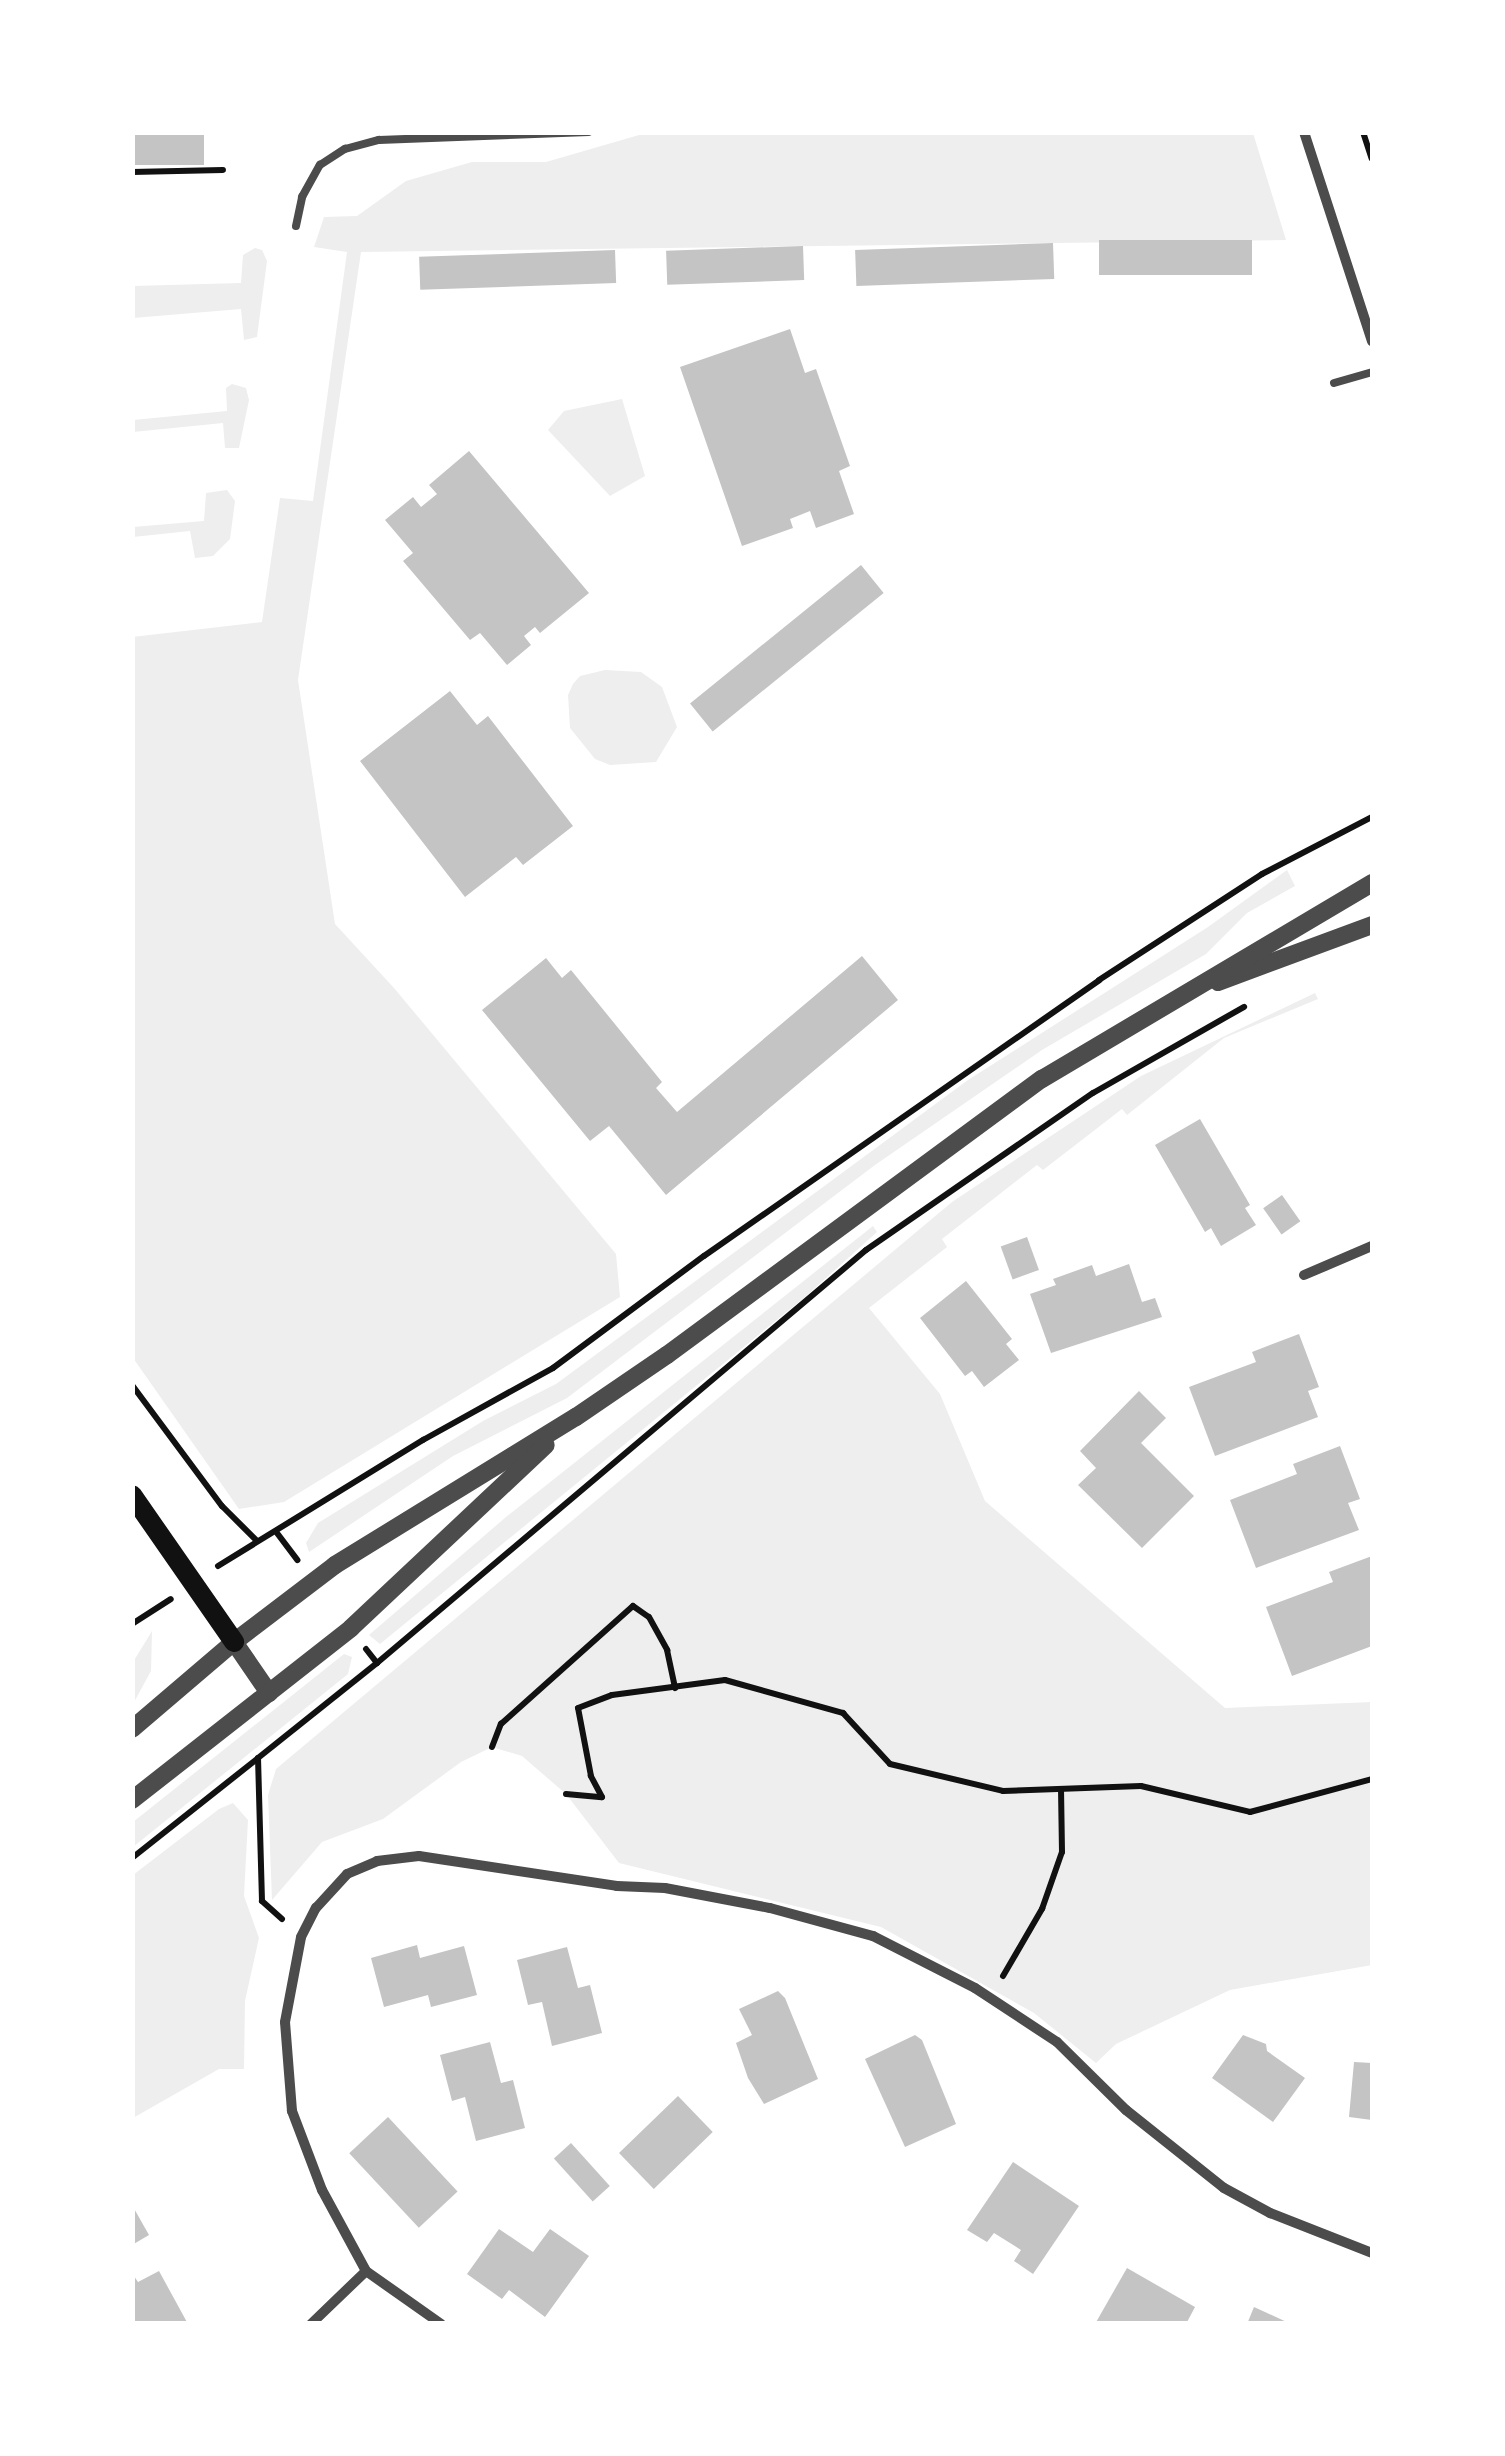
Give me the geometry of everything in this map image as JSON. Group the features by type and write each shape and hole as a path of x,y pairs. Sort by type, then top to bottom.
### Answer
{"main road":[{"path":"132,1495 234,1642"}],"street":[{"path":"1304,132 1372,341"},
{"path":"132,1729 234,1642 314,1581 576,1417 1042,1079 1372,883"},
{"path":"1171,1000 1372,925"},
{"path":"1304,1275 1372,1246"},
{"path":"132,1800 350,1628 576,1417"},
{"path":"234,1642 269,1693"},
{"path":"440,2324 366,2270 322,2190 292,2111 285,2022 302,1938 316,1908 346,1874 418,1856 617,1886 665,1888 770,1908 873,1936 990,1998 1057,2042 1126,2110 1224,2188 1270,2213 1372,2252"},
{"path":"311,2324 366,2270"}],"lane":[{"path":"296,226 302,197 320,165 345,148 379,140 589,132"},
{"path":"1334,383 1372,372"}],"path":[{"path":"1363,132 1372,159"},
{"path":"132,172 223,170"},
{"path":"132,1385 222,1506 256,1540 276,1533 423,1440 552,1368 1099,980 1262,874 1372,816"},
{"path":"132,1858 377,1663 866,1250 1093,1092 1258,1000"},
{"path":"276,1533 314,1581"},
{"path":"492,1746 500,1724 632,1606 649,1616 668,1650 675,1688"},
{"path":"350,1628 377,1663"},
{"path":"566,1794 602,1796 591,1776 578,1708 612,1695 725,1680 843,1714 890,1764 1003,1791 1141,1786 1250,1812 1372,1778"},
{"path":"258,1758 262,1901 302,1938"},
{"path":"990,1998 1042,1908 1062,1852 1062,1791"}],"shaded area":[{"path":"646,133 1253,133 1286,240 361,252 298,680 335,924 394,988 616,1254 620,1297 284,1502 239,1509 133,1358 132,637 262,622 280,498 313,501 347,252 314,247 324,217 357,216 406,181 472,162 546,162"},
{"path":"255,248 262,250 267,261 257,337 244,340 241,309 133,318 133,286 241,283 243,255"},
{"path":"232,384 246,388 249,400 239,448 225,448 223,423 133,432 133,420 227,411 226,388"},
{"path":"622,399 645,476 610,496 548,430 564,411"},
{"path":"227,490 235,501 230,539 213,556 195,558 190,531 133,537 133,527 204,521 206,493"},
{"path":"605,670 641,672 662,687 677,727 656,762 610,765 595,759 570,728 568,695 573,684 580,676"},
{"path":"1287,870 1295,886 1247,913 1206,954 1042,1050 875,1165 567,1398 453,1456 309,1552 306,1543 318,1523 483,1421 556,1384 968,1080 1208,927"},
{"path":"1315,993 1318,999 1224,1038 1127,1115 1122,1109 1043,1170 1037,1165 942,1239 947,1247 869,1308 940,1394 985,1501 1225,1708 1372,1702 1372,1965 1230,1990 1116,2044 1096,2063 1034,2013 881,1927 619,1863 566,1794 522,1756 492,1747 461,1762 383,1819 322,1842 272,1900 268,1795 276,1769 952,1202 1141,1076"},
{"path":"873,1226 877,1232 805,1297 380,1644 369,1635 506,1517"},
{"path":"152,1631 151,1671 133,1704 133,1662"},
{"path":"344,1654 352,1657 348,1674 133,1847 133,1822"},
{"path":"233,1803 248,1820 244,1896 259,1938 245,2001 244,2069 219,2069 133,2118 133,1875 219,1809"}],"building":[{"path":"132,132 204,132 204,165 132,165"},
{"path":"1099,240 1252,240 1252,275 1099,275"},
{"path":"1053,243 1054,279 856,286 855,250"},
{"path":"803,246 804,280 667,285 666,251"},
{"path":"615,250 616,283 420,290 419,257"},
{"path":"790,329 805,373 816,369 850,466 839,471 854,514 816,528 810,511 790,519 793,528 742,546 680,367"},
{"path":"469,451 589,593 540,633 535,627 524,636 531,645 507,665 480,633 470,640 403,561 413,553 385,520 413,497 421,507 437,494 429,485"},
{"path":"861,565 884,593 713,731 690,703"},
{"path":"450,691 477,725 488,716 573,826 523,865 516,857 465,897 360,761"},
{"path":"862,956 898,1000 666,1195 609,1126 590,1141 482,1010 546,958 562,978 571,970 662,1082 656,1088 677,1112"},
{"path":"1200,1119 1250,1205 1245,1208 1256,1225 1221,1246 1211,1228 1205,1232 1155,1145"},
{"path":"1282,1195 1300,1221 1282,1234 1263,1208"},
{"path":"1027,1237 1039,1270 1013,1279 1001,1247"},
{"path":"1129,1264 1142,1302 1155,1298 1162,1317 1051,1353 1030,1294 1056,1285 1053,1279 1092,1265 1096,1276"},
{"path":"966,1281 1012,1339 1006,1344 1019,1360 984,1387 972,1371 965,1376 920,1318"},
{"path":"1299,1334 1319,1387 1308,1391 1318,1417 1215,1456 1189,1387 1256,1362 1252,1352"},
{"path":"1139,1391 1166,1418 1141,1443 1194,1496 1142,1548 1078,1485 1096,1468 1080,1451"},
{"path":"1340,1446 1360,1499 1348,1503 1359,1530 1256,1568 1230,1500 1297,1474 1293,1464"},
{"path":"1372,1556 1372,1646 1292,1676 1266,1607 1333,1582 1329,1572"},
{"path":"417,1945 420,1958 464,1946 477,1995 431,2007 428,1995 384,2007 371,1958"},
{"path":"567,1947 578,1988 590,1985 602,2033 552,2046 542,2002 528,2005 517,1960"},
{"path":"778,1991 785,1998 818,2079 764,2104 748,2078 736,2043 752,2035 739,2009"},
{"path":"915,2035 922,2040 956,2124 905,2147 865,2059"},
{"path":"1243,2035 1266,2044 1267,2051 1305,2078 1273,2122 1212,2078"},
{"path":"490,2042 501,2083 513,2080 525,2128 476,2141 465,2097 452,2101 440,2055"},
{"path":"1354,2062 1372,2063 1372,2120 1349,2117"},
{"path":"678,2096 713,2132 654,2189 619,2153"},
{"path":"388,2117 458,2192 419,2228 349,2153"},
{"path":"571,2143 610,2186 593,2201 554,2158"},
{"path":"1013,2162 1079,2206 1033,2274 1014,2261 1021,2250 994,2233 987,2242 967,2230"},
{"path":"132,2205 149,2235 132,2245"},
{"path":"499,2229 533,2252 550,2229 589,2256 545,2317 509,2290 502,2299 467,2274"},
{"path":"1127,2268 1195,2307 1186,2324 1095,2324"},
{"path":"159,2271 188,2324 132,2324 132,2273 138,2282"},
{"path":"1254,2307 1291,2324 1247,2324"}]}
